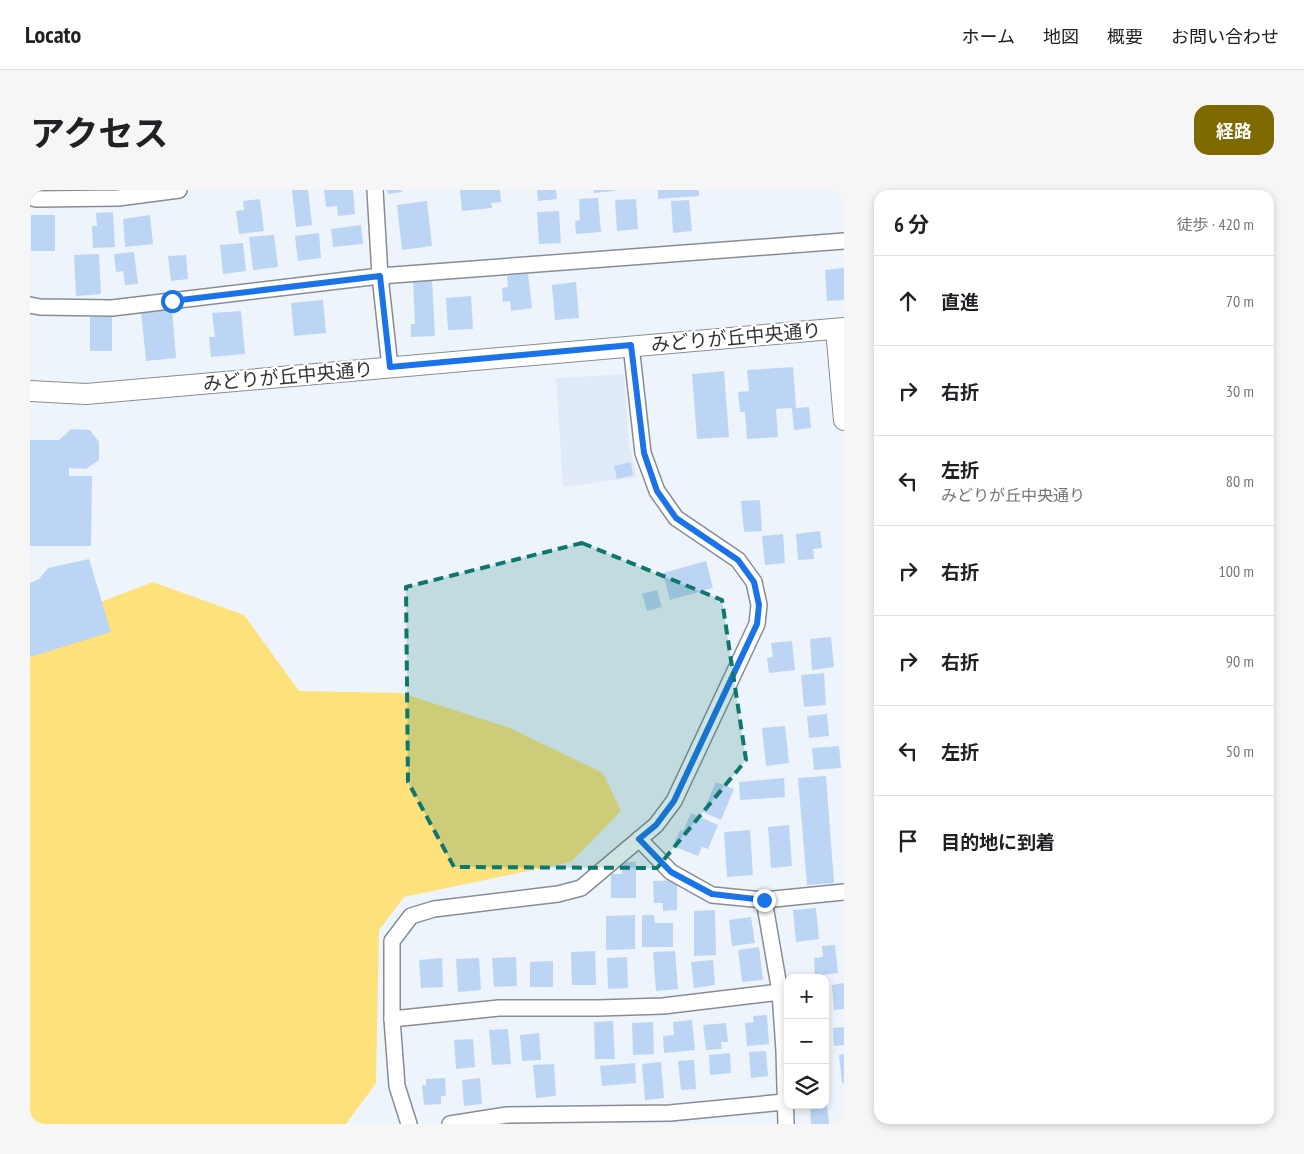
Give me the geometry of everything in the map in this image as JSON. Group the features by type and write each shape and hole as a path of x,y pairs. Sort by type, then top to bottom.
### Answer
{"street":[{"path":"30,197 36,199 118,198 146,192 180,190"},
{"path":"375,190 380,276 390,367"},
{"path":"30,305 40,307 112,308 380,276 844,241"},
{"path":"840,328 844,420"},
{"name":"みどりが丘中央通り","path":"30,391 86,394 840,328"},
{"path":"408,1124 397,1086 392,1019 392,941 412,916 434,909 558,894 581,888 656,825 674,801 757,624 759,605 754,582 738,560 676,518 657,491 644,453 631,345"},
{"path":"639,839 671,872 712,894 764,900 844,892"},
{"path":"764,900 780,992 784,1064"},
{"path":"392,1019 499,1008 663,1006 780,992"},
{"path":"450,1124 507,1115 670,1113 784,1102"},
{"path":"785,1109 786,1124"}],"highlighted area":[{"path":"582,543 722,600 746,760 657,868 454,867 408,782 406,587"}],"shaded area":[{"path":"624,374 629,444 637,477 563,487 556,378"},
{"path":"153,582 244,615 299,691 401,693 510,728 603,773 621,811 571,862 404,897 379,930 376,1083 346,1124 30,1124 30,629"}],"building":[{"path":"292,190 308,190 312,225 296,227"},
{"path":"324,190 353,190 355,214 338,216 337,206 326,207"},
{"path":"387,190 402,190 402,192 388,194"},
{"path":"460,190 500,190 501,202 491,203 492,208 462,211"},
{"path":"537,190 556,190 557,199 538,201"},
{"path":"594,190 615,190 615,191 594,193"},
{"path":"658,190 699,190 699,196 658,199"},
{"path":"598,198 601,232 576,234 575,221 580,220 579,199"},
{"path":"260,199 264,231 239,234 236,211 244,210 243,201"},
{"path":"636,199 638,229 617,231 615,200"},
{"path":"689,200 692,231 673,233 671,201"},
{"path":"427,201 432,246 402,250 397,205"},
{"path":"559,211 561,243 539,244 537,212"},
{"path":"113,212 115,247 93,248 92,226 97,226 96,213"},
{"path":"31,215 55,215 55,251 31,251"},
{"path":"150,215 153,244 125,247 123,219"},
{"path":"361,225 363,244 333,247 331,229"},
{"path":"319,233 321,258 298,261 295,236"},
{"path":"274,235 278,267 253,270 249,237"},
{"path":"243,243 246,271 223,274 220,245"},
{"path":"134,252 138,284 125,285 123,271 116,272 114,254"},
{"path":"99,254 101,294 76,296 74,255"},
{"path":"186,255 188,279 171,281 168,256"},
{"path":"844,268 844,300 827,301 825,270"},
{"path":"528,273 532,308 511,311 510,301 503,302 502,288 508,287 507,276"},
{"path":"432,279 435,336 411,337 411,324 415,324 413,280"},
{"path":"576,282 579,318 555,320 552,285"},
{"path":"471,296 473,329 448,330 446,298"},
{"path":"323,300 326,333 294,336 291,303"},
{"path":"172,309 176,358 146,361 141,311"},
{"path":"241,311 245,354 211,357 209,337 215,337 212,313"},
{"path":"90,317 112,317 112,351 90,351"},
{"path":"793,367 796,408 809,407 811,428 794,430 792,408 776,409 778,437 747,439 745,412 740,412 738,392 749,391 747,370"},
{"path":"724,371 729,437 697,439 692,374"},
{"path":"71,429 90,430 99,442 99,460 86,469 69,468 69,476 92,476 91,546 30,546 30,440 59,440"},
{"path":"631,462 633,475 617,479 614,466"},
{"path":"760,500 762,531 744,532 741,501"},
{"path":"820,531 822,548 813,549 814,559 798,560 796,534"},
{"path":"783,534 785,563 765,565 762,536"},
{"path":"89,559 111,632 30,657 30,583 39,579 48,568"},
{"path":"706,561 713,588 670,600 663,573"},
{"path":"657,590 662,607 647,611 642,594"},
{"path":"831,637 834,667 812,670 810,639"},
{"path":"792,641 795,670 769,673 767,658 773,657 771,643"},
{"path":"824,673 826,705 804,707 801,675"},
{"path":"827,714 829,736 809,738 807,716"},
{"path":"785,726 789,763 766,766 762,728"},
{"path":"839,746 841,768 814,770 812,748"},
{"path":"826,776 834,883 807,885 798,778"},
{"path":"784,778 785,797 740,800 739,782"},
{"path":"716,782 734,789 721,820 703,812"},
{"path":"691,813 718,825 708,849 702,847 698,856 673,846 680,830 683,831"},
{"path":"789,825 792,866 771,868 768,827"},
{"path":"750,830 753,875 727,877 724,832"},
{"path":"622,862 636,862 636,898 611,898 611,874 622,874"},
{"path":"677,880 677,910 663,911 663,903 654,903 653,881"},
{"path":"816,908 819,939 796,942 793,910"},
{"path":"715,910 716,955 694,956 694,911"},
{"path":"635,915 635,949 606,950 606,916"},
{"path":"642,915 654,915 655,923 673,923 673,947 642,947"},
{"path":"751,917 755,943 732,946 729,920"},
{"path":"835,945 838,973 815,974 814,958 823,957 822,946"},
{"path":"759,947 763,980 742,982 738,950"},
{"path":"595,951 596,985 572,985 571,952"},
{"path":"675,951 678,989 656,991 653,952"},
{"path":"516,957 517,986 494,987 492,958"},
{"path":"627,957 628,988 608,989 607,958"},
{"path":"442,958 443,987 421,988 419,960"},
{"path":"479,958 481,990 458,992 456,959"},
{"path":"713,960 715,985 694,988 691,962"},
{"path":"553,961 553,987 530,987 530,962"},
{"path":"844,983 844,1009 834,1010 832,985"},
{"path":"767,1015 769,1044 747,1046 745,1023 754,1022 753,1016"},
{"path":"692,1020 695,1050 664,1053 663,1036 674,1035 673,1022"},
{"path":"613,1021 615,1059 595,1059 594,1022"},
{"path":"653,1022 654,1054 633,1055 632,1023"},
{"path":"726,1023 728,1042 721,1042 722,1049 706,1050 703,1025"},
{"path":"844,1027 844,1045 834,1046 833,1028"},
{"path":"508,1029 511,1064 492,1065 489,1030"},
{"path":"539,1033 541,1060 522,1061 520,1035"},
{"path":"473,1039 475,1067 456,1069 454,1040"},
{"path":"766,1051 768,1076 751,1078 749,1052"},
{"path":"730,1053 731,1073 710,1075 709,1055"},
{"path":"844,1054 844,1083 842,1083 839,1055"},
{"path":"694,1060 696,1089 681,1090 678,1061"},
{"path":"661,1062 664,1098 645,1100 642,1064"},
{"path":"635,1063 636,1083 602,1086 600,1066"},
{"path":"554,1064 556,1096 536,1098 533,1065"},
{"path":"445,1078 446,1096 441,1096 441,1104 424,1105 422,1085 426,1085 426,1079"},
{"path":"480,1078 482,1104 464,1106 462,1080"},
{"path":"810,1109 827,1109 829,1124 811,1124"}],"route":[{"path":"172,301 380,276 390,367 631,345 644,453 657,491 676,518 738,560 754,582 759,605 757,624 674,801 656,825 639,839 671,872 712,894 764,900"}]}
